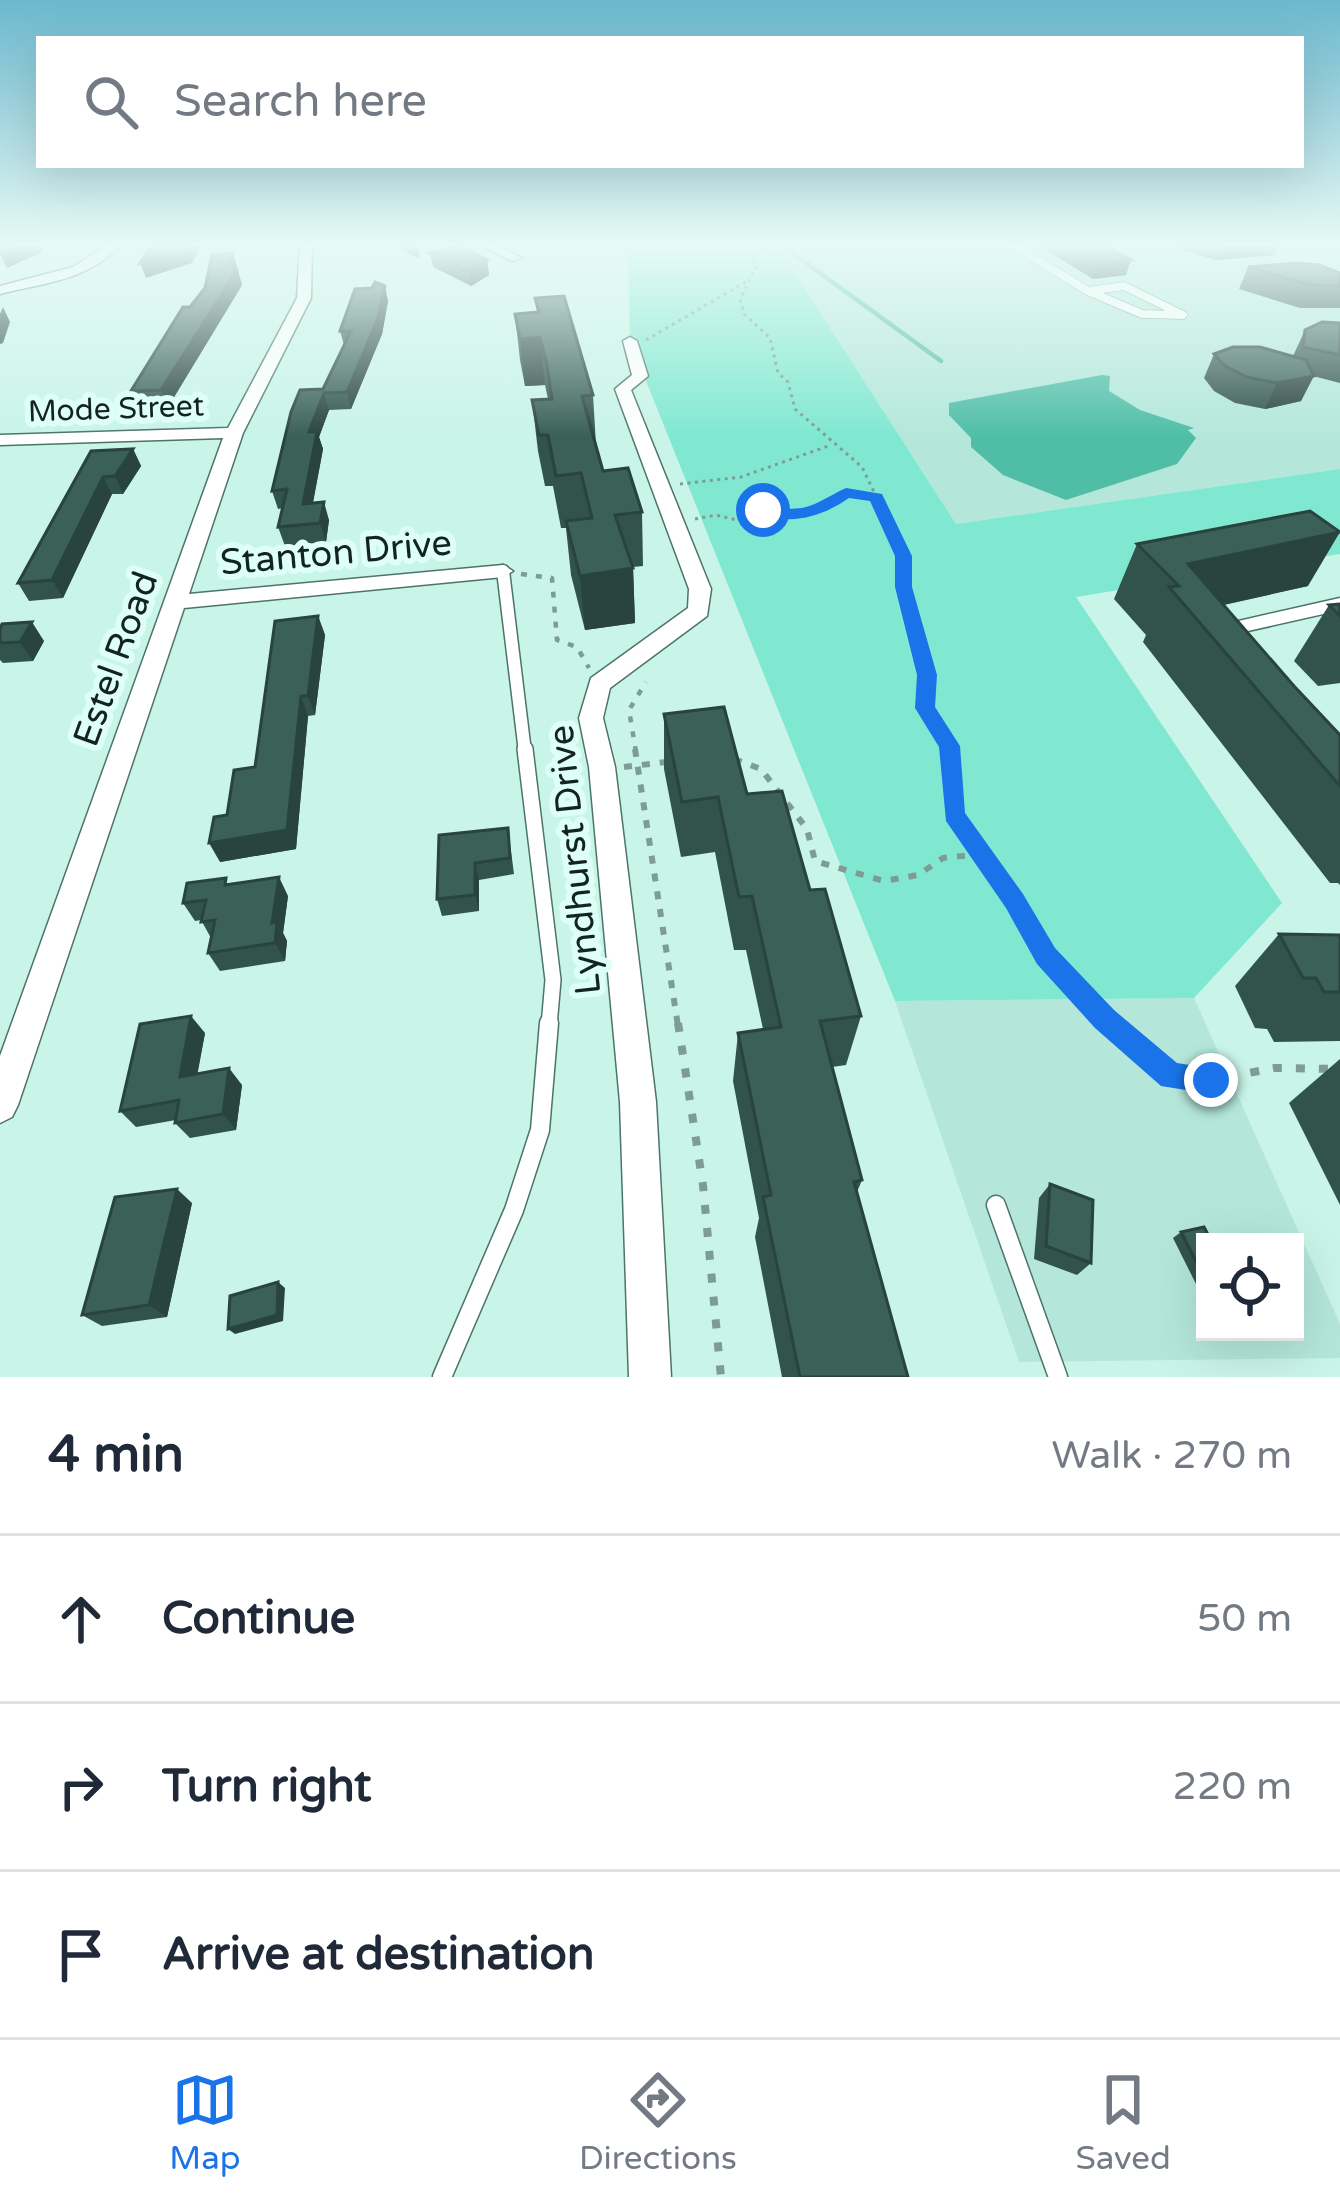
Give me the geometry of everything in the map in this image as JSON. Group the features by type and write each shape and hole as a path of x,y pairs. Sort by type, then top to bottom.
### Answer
{"street":[{"name":"Estel Road","path":"0,1105 234,433 299,308"},
{"name":"Lyndhurst Drive","path":"630,341 640,376 623,388 700,589 699,611 599,684 591,718 602,767 638,1102 650,1377"},
{"name":"Mode Street","path":"0,440 234,433"},
{"name":"Stanton Drive","path":"175,602 503,571"}],"lane":[{"path":"1134,308 1166,320 1184,315 1170,308"},
{"path":"442,1377 514,1210 540,1130 553,980 503,571"},
{"path":"1210,634 1340,604"},
{"path":"996,1204 1058,1377"}],"path":[{"path":"630,341 662,334 667,324 701,308"},
{"path":"742,308 767,328 776,345 778,373 788,382 795,409 862,467 904,556 904,587 927,675 925,708 950,746 954,814 1046,956 1138,1052 1171,1076 1211,1080 1275,1068 1340,1069"},
{"path":"663,486 741,477 832,444"},
{"path":"677,523 716,515 737,520 763,510 789,515 822,510 846,493 876,497"},
{"path":"503,571 552,578 557,640 577,647 599,684"},
{"path":"646,682 629,710 704,1184 721,1377"},
{"path":"724,752 761,769 807,829 815,861 884,881 918,875 944,858 982,854"},
{"path":"638,767 675,760"}],"shaded area":[{"path":"629,308 817,308 956,524 1340,469 1340,554 1076,597 1282,903 1194,998 895,1001 630,341"},
{"path":"817,308 1340,308 1340,469 956,524"},
{"path":"1110,376 1109,391 1140,410 1194,428 1188,430 1196,438 1177,464 1066,500 1003,475 971,447 971,438 949,415 949,403"},
{"path":"1194,998 1299,1233 1196,1233 1196,1341 1304,1341 1304,1244 1340,1324 1340,1358 1019,1362 895,1001"}],"building":[{"path":"182,308 213,308 161,390 131,391"},
{"path":"348,308 380,308 347,392 324,393 309,432 317,432 303,504 324,502 320,523 278,527 287,489 272,491 291,412 300,390 323,389 351,331 340,331"},
{"path":"538,308 568,308 593,395 582,396 603,471 628,468 642,512 615,515 633,568 580,576 566,521 592,518 581,473 556,476 548,435 539,435 532,400 552,399 540,337 520,339 515,314 539,312"},
{"path":"1322,322 1340,323 1340,355 1303,347 1305,330"},
{"path":"1233,347 1260,347 1306,360 1314,376 1277,383 1247,377 1214,354"},
{"path":"133,449 115,476 103,477 52,580 18,583 91,451"},
{"path":"1310,511 1340,532 1188,564 1340,735 1340,786 1169,587 1179,586 1137,544"},
{"path":"318,616 308,696 301,696 287,830 209,843 214,817 227,815 234,770 255,767 275,621"},
{"path":"32,622 20,642 0,643 2,624"},
{"path":"724,707 747,794 782,791 810,890 825,889 861,1016 820,1021 862,1180 854,1182 908,1377 800,1377 763,1197 771,1195 738,1033 781,1027 752,896 739,897 718,797 682,802 664,714"},
{"path":"508,828 510,858 475,863 475,895 437,899 439,835"},
{"path":"279,877 272,923 277,922 275,943 208,953 215,920 201,922 206,900 183,903 187,883 226,878 225,885"},
{"path":"1279,934 1340,935 1340,992 1324,992 1316,978 1303,978"},
{"path":"191,1016 180,1077 229,1068 223,1114 175,1123 179,1100 120,1111 140,1024"},
{"path":"1050,1184 1093,1200 1091,1263 1046,1246"},
{"path":"177,1189 149,1305 82,1315 115,1197"},
{"path":"1204,1227 1207,1233 1196,1233 1196,1261 1181,1232"},
{"path":"278,1282 277,1315 228,1329 230,1296"}],"waterway":[{"path":"868,308 941,361"}],"route":[{"path":"763,510 789,515 822,510 846,493 876,497 904,556 904,587 927,675 925,708 950,746 954,814 1015,901 1046,956 1105,1019 1171,1076 1211,1080"}]}
